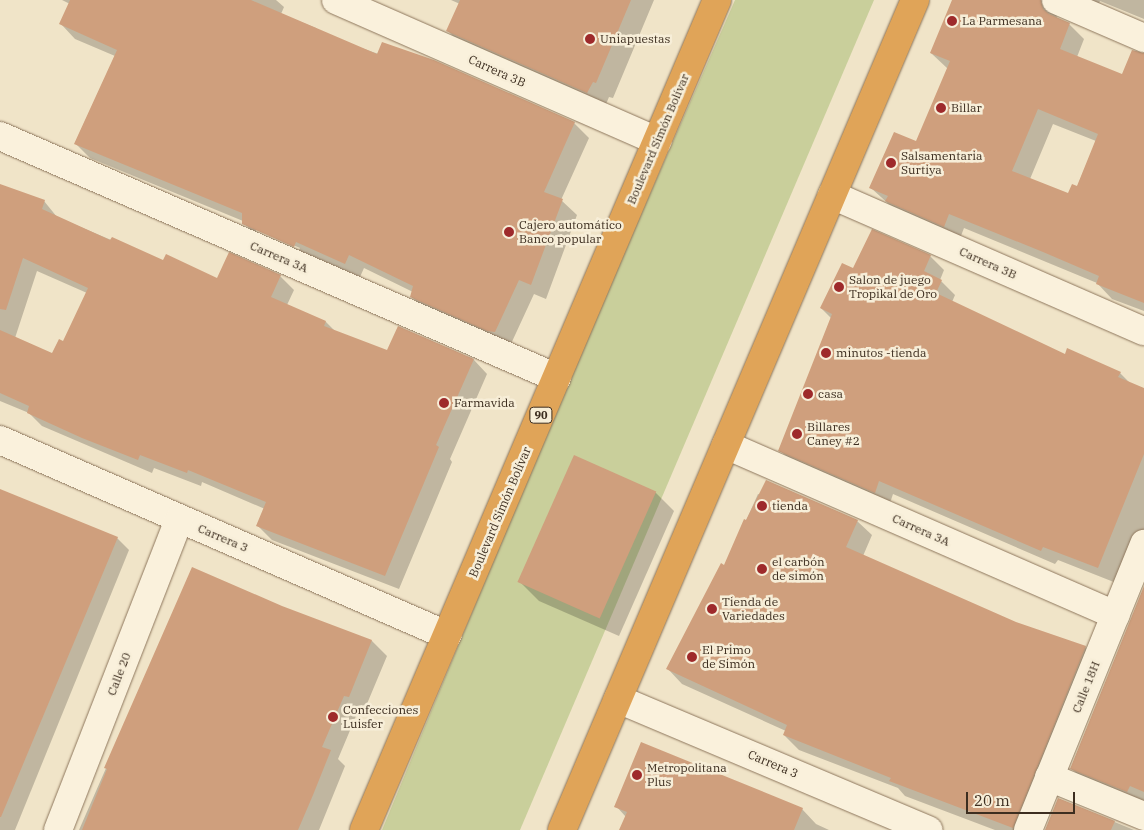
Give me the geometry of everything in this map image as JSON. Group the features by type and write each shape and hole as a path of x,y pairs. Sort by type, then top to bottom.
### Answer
{"highway":[{"name":"Boulevard Simón Bolívar","path":"364,830 717,0"},
{"path":"562,830 915,0"}],"street":[{"name":"Carrera 3B","path":"336,0 657,141"},
{"path":"1056,0 1144,38"},
{"name":"Carrera 3A","path":"0,136 557,378"},
{"name":"Carrera 3B","path":"832,195 1144,331"},
{"name":"Carrera 3","path":"0,440 447,635"},
{"name":"Carrera 3A","path":"726,445 1115,615"},
{"name":"Calle 20","path":"58,830 179,519"},
{"name":"Calle 18H","path":"1028,830 1115,615 1136,588 1144,544"},
{"name":"Carrera 3","path":"618,699 928,830"},
{"path":"1050,777 1144,816"}],"green space":[{"path":"735,0 874,0 520,830 382,830 564,390"}],"building":[{"path":"70,0 251,0 377,54 382,42 434,60 575,122 544,192 563,199 531,285 519,280 495,332 487,331 410,297 413,286 349,255 345,264 296,242 294,247 242,224 242,213 74,144 117,50 59,24"},
{"path":"460,0 631,0 596,83 593,82 587,93 446,31"},
{"path":"952,0 1041,0 1043,9 1049,14 1070,23 1060,49 1122,74 1132,50 1144,53 1144,303 1096,284 1099,276 1043,252 949,214 944,227 885,201 888,196 869,188 894,132 916,141 950,61 930,53","holes":["1038,109 1098,134 1077,186 1072,184 1068,193 1012,171"]},
{"path":"0,184 45,200 42,209 110,240 112,237 163,260 166,254 217,278 229,252 281,275 271,297 326,321 324,326 387,350 398,326 474,359 436,445 439,447 385,576 256,526 266,502 188,470 187,473 140,455 138,460 82,438 27,413 29,406 0,393 0,330 52,353 59,339 63,341 88,288 23,258 6,310 0,309"},
{"path":"872,229 931,255 924,271 942,280 936,293 1065,354 1067,348 1121,372 1118,377 1144,388 1144,454 1098,568 1043,547 1041,551 879,481 875,493 778,451 832,314 820,308 842,263 853,268"},
{"path":"574,455 656,492 600,619 517,582"},
{"path":"766,480 858,520 846,547 1016,622 1086,646 1013,828 889,781 891,778 783,735 787,725 666,669 721,563 724,565 744,519 746,520"},
{"path":"0,489 118,537 1,817 0,817"},
{"path":"192,567 282,606 372,640 349,697 344,696 322,747 331,750 313,795 298,830 82,830 107,769 104,768"},
{"path":"1144,586 1144,792 1130,786 1127,792 1070,769"},
{"path":"641,742 803,808 794,830 619,830 627,812 614,807"},
{"path":"1058,798 1115,821 1111,830 1045,830"}],"place":[{"name":"La Parmesana","path":"952,21"},
{"name":"Uniapuestas","path":"590,39"},
{"name":"Billar","path":"941,108"},
{"name":"Salsamentaria Surtiya","path":"891,163"},
{"name":"Cajero automático Banco popular","path":"509,232"},
{"name":"Salon de juego Tropikal de Oro","path":"839,287"},
{"name":"minutos -tienda","path":"826,353"},
{"name":"casa","path":"808,394"},
{"name":"Farmavida","path":"444,403"},
{"name":"Billares Caney #2","path":"797,434"},
{"name":"tienda","path":"762,506"},
{"name":"el carbón de simón","path":"762,569"},
{"name":"Tienda de Variedades","path":"712,609"},
{"name":"El Primo de Simón","path":"692,657"},
{"name":"Confecciones Luisfer","path":"333,717"},
{"name":"Metropolitana Plus","path":"637,775"}]}
